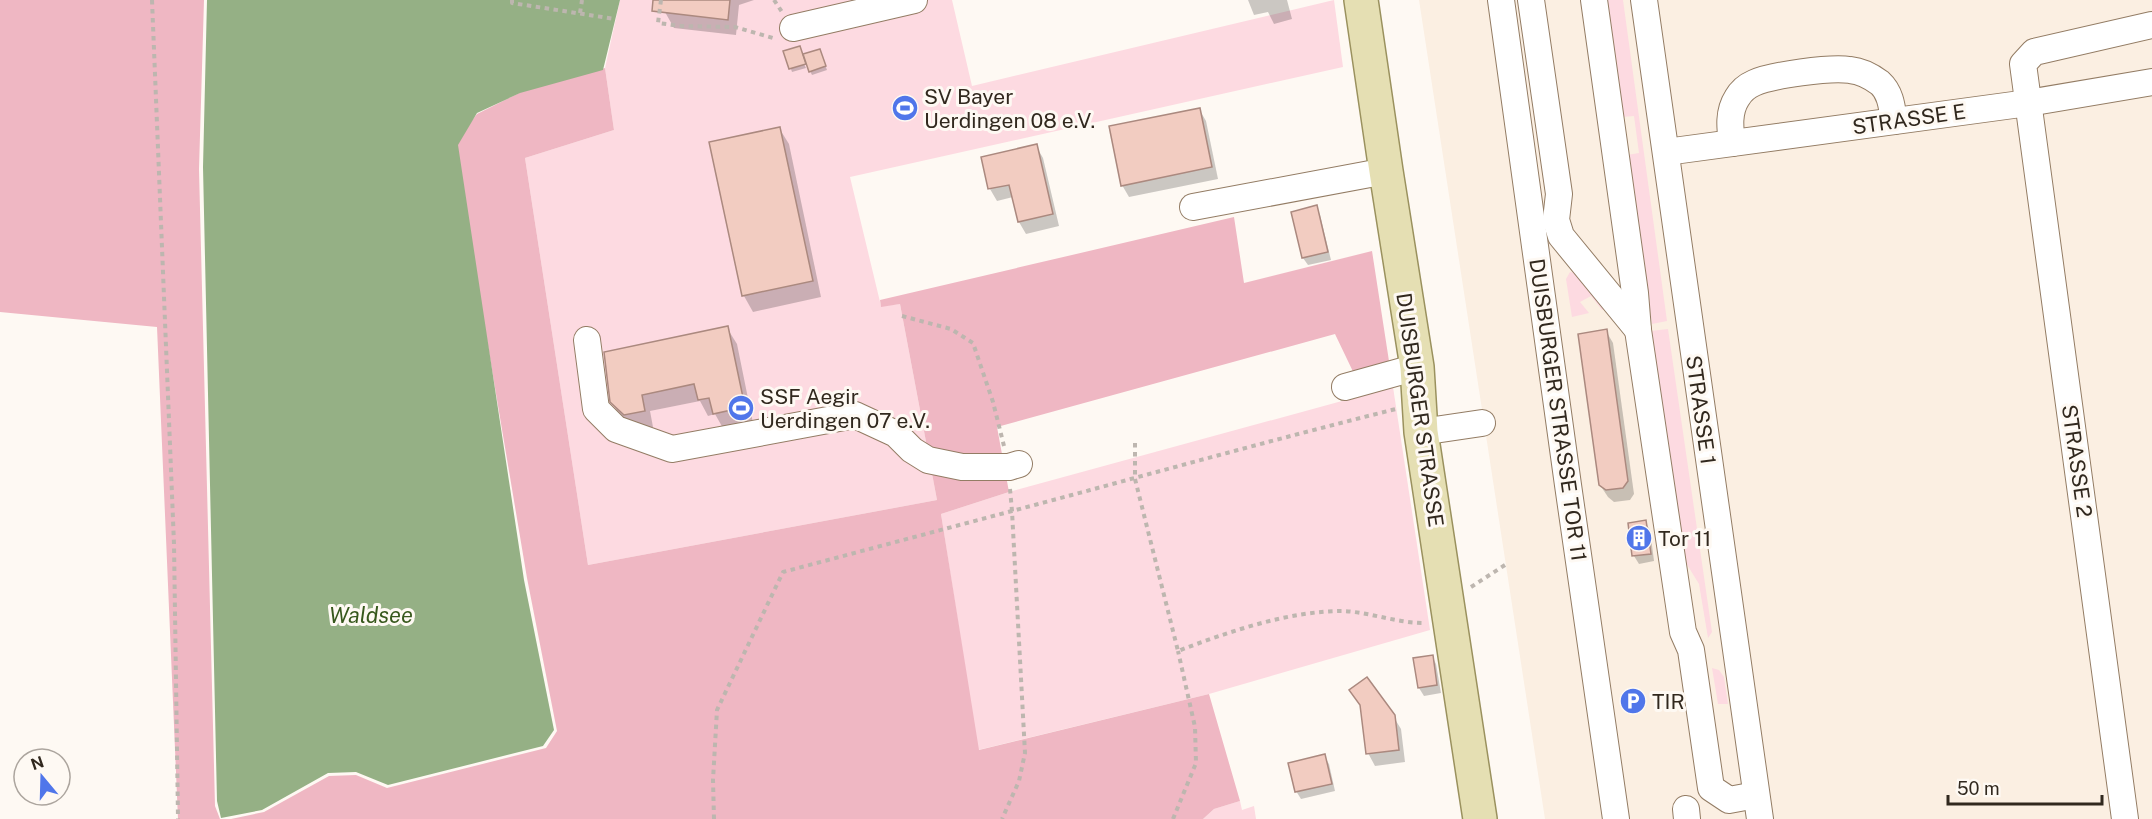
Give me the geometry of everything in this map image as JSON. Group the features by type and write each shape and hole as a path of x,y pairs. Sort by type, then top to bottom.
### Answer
{"main road":[{"name":"DUISBURGER STRASSE","path":"1361,0 1417,367 1412,420 1480,819"}],"lane":[{"path":"793,28 914,0"},
{"name":"DUISBURGER STRASSE TOR 11","path":"1502,0 1616,819"},
{"path":"1531,0 1559,194 1556,220 1561,236 1638,330"},
{"path":"1594,0 1635,293 1638,330 1683,632 1691,650 1711,788 1729,800 1758,807"},
{"name":"STRASSE 1","path":"1644,0 1758,807"},
{"name":"STRASSE 2","path":"2125,819 2023,64 2034,52 2152,25"},
{"path":"1731,143 1730,123 1732,108 1737,97 1755,82 1779,76 1840,70 1859,72 1881,84 1888,93 1894,122"},
{"name":"STRASSE E","path":"1666,152 2028,104 2152,82"},
{"path":"1193,207 1386,171"},
{"path":"587,340 596,409 616,429 672,449 855,415 896,434 912,450 928,460 962,466 1014,466"},
{"path":"1345,387 1417,367"},
{"path":"1412,420 1482,423"}],"path":[{"path":"152,0 174,544 178,819"},
{"path":"512,0 512,3 615,19"},
{"path":"580,13 582,0"},
{"path":"661,0 658,23 681,26 735,27 783,41 793,28"},
{"path":"902,316 951,329 973,343 1014,466 1012,511 1025,753 1019,781 1002,819"},
{"path":"714,819 713,780 717,710 783,572 1135,479 1266,441 1412,420"},
{"path":"1135,443 1135,479 1195,727 1196,763 1173,819"},
{"path":"1471,587 1504,566"},
{"path":"1178,651 1216,637 1289,617 1317,612 1345,611 1409,623 1434,622"}],"shaded area":[{"path":"0,0 204,0 199,169 215,806 220,819 178,819 157,327 0,312"},
{"name":"SSF Aegir Uerdingen 07 e.V.","path":"620,0 952,0 972,86 1334,0 1343,67 850,177 881,306 900,304 937,500 588,565 525,158 614,130 605,68"},
{"path":"1419,0 2152,0 2152,819 1545,819"},
{"path":"1605,0 1623,0 1667,321 1652,324 1627,155 1639,153 1634,116 1622,117"},
{"path":"605,68 614,130 525,158 588,565 937,500 900,304 881,307 880,300 1234,217 1244,283 1372,251 1393,387 1358,382 1335,334 997,427 1009,492 941,514 979,750 1209,694 1240,801 1214,809 1203,819 231,819 264,812 329,776 356,775 387,788 546,748 557,731 527,578 454,144 477,114 521,92"},
{"path":"1570,272 1575,273 1604,309 1602,310 1591,296 1580,302 1589,313 1572,317 1566,279"},
{"path":"1668,329 1712,632 1708,638 1699,584 1683,558 1651,331"},
{"path":"1393,387 1430,630 1209,694 978,750 941,514 1009,492"},
{"path":"1712,668 1719,670 1724,677 1728,704 1718,704"},
{"path":"1240,801 1242,810 1254,806 1256,819 1203,819 1214,809"}],"water":[{"name":"Waldsee","path":"207,0 620,0 603,70 520,93 477,113 458,145 524,580 554,730 543,746 388,785 356,772 328,773 262,810 221,818 217,801 203,167"}],"building":[{"path":"653,0 730,0 728,20 652,11"},
{"path":"800,46 806,64 789,69 783,51"},
{"path":"820,49 826,66 809,72 803,54"},
{"path":"1200,108 1212,167 1121,186 1109,126"},
{"path":"780,127 813,281 742,296 709,142"},
{"path":"1037,144 1053,214 1018,222 1009,185 988,189 981,157"},
{"path":"1317,205 1328,252 1302,258 1291,212"},
{"path":"728,326 745,407 713,414 709,398 698,400 694,384 642,395 645,411 624,415 610,402 604,352"},
{"name":"Tor 11","path":"1607,329 1628,481 1623,488 1606,490 1599,485 1578,334"},
{"name":"Tor 11","path":"1646,520 1651,554 1632,556 1628,523"},
{"path":"1433,655 1437,685 1418,688 1413,658"},
{"path":"1367,677 1395,715 1399,750 1366,754 1360,705 1349,690"},
{"path":"1325,754 1332,784 1295,792 1288,763"}],"place":[{"name":"SV Bayer Uerdingen 08 e.V.","path":"905,108"},
{"name":"SSF Aegir Uerdingen 07 e.V.","path":"741,408"},
{"name":"Tor 11","path":"1639,538"},
{"name":"TIR","path":"1633,701"}]}
